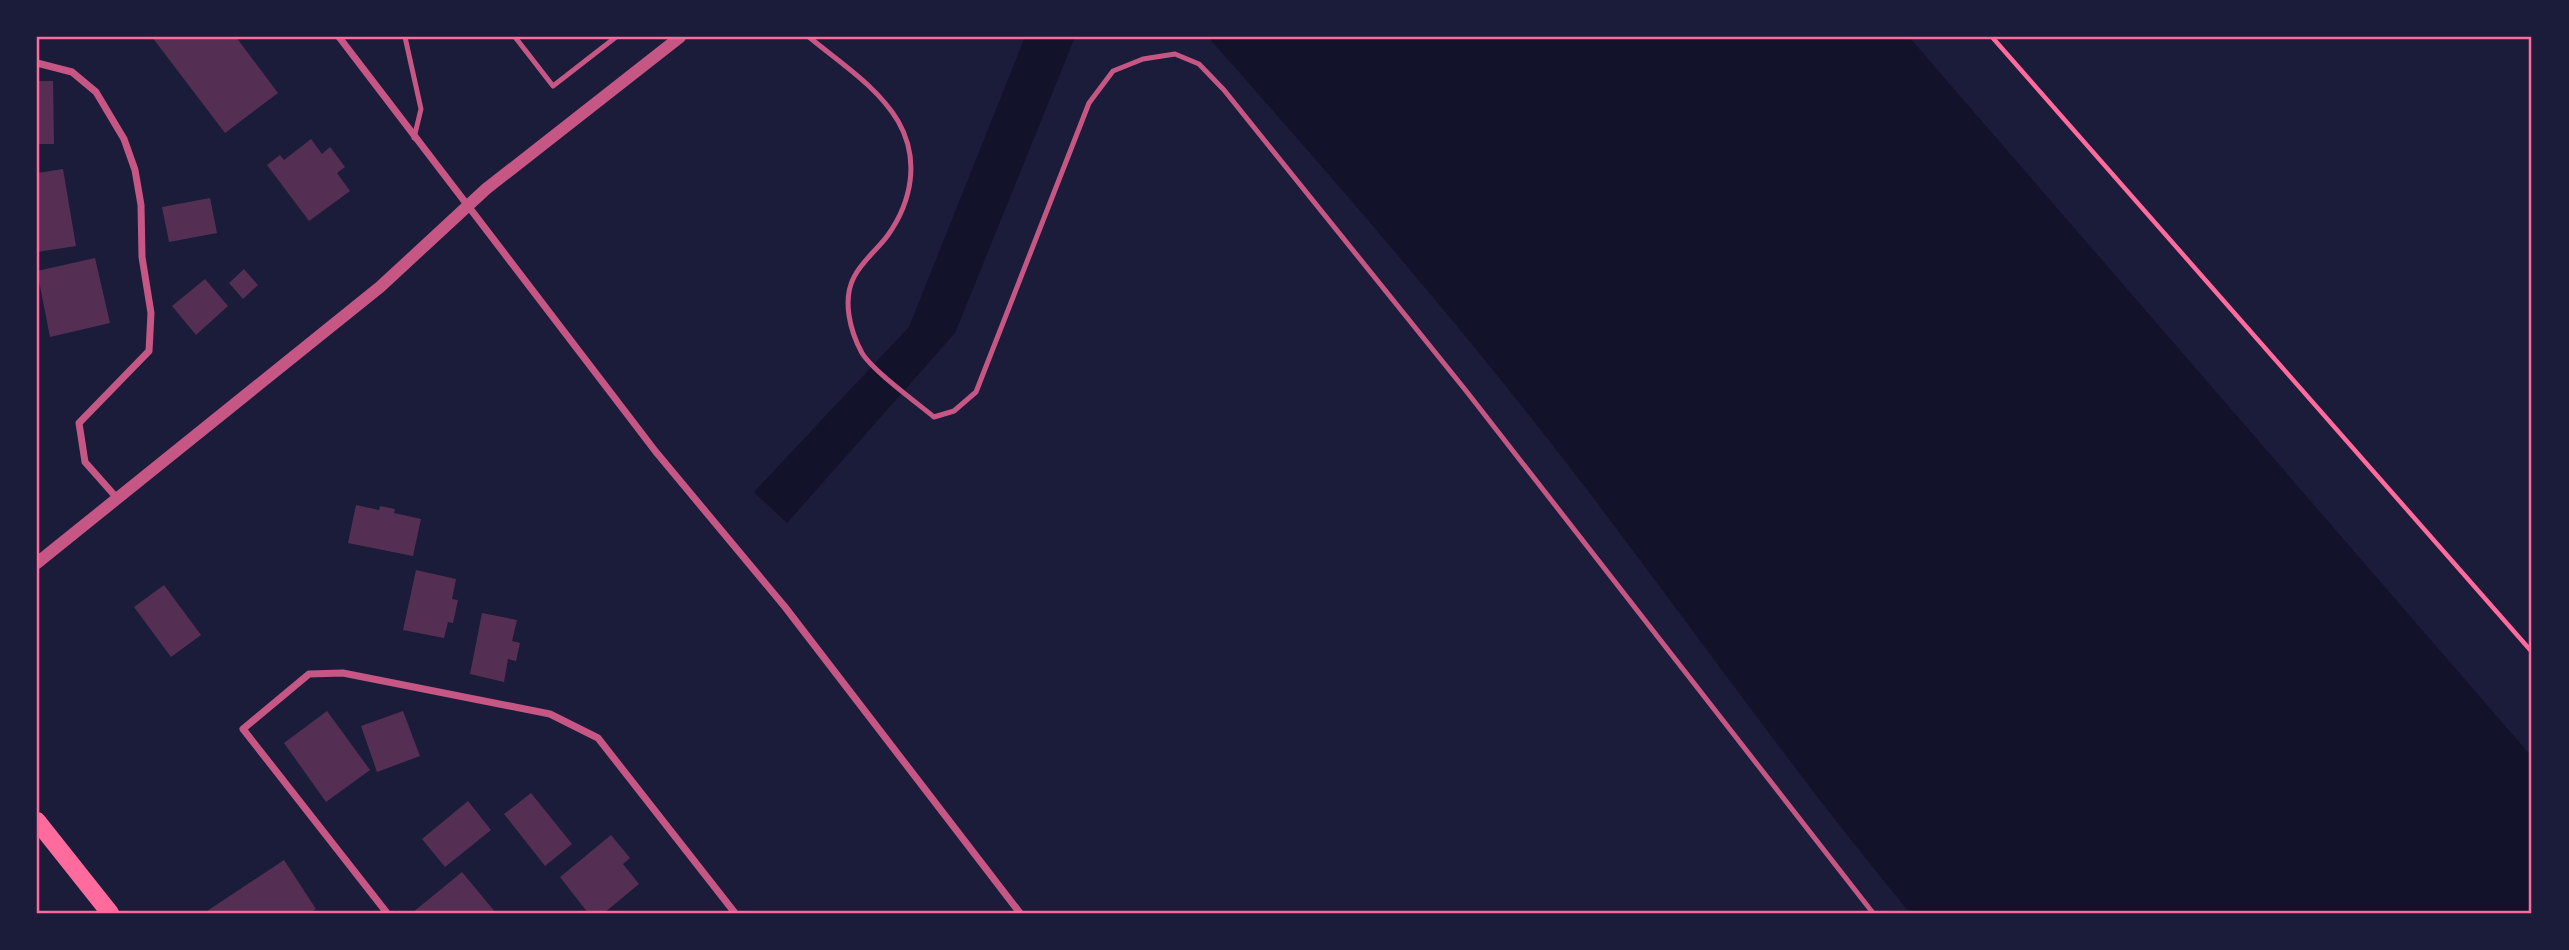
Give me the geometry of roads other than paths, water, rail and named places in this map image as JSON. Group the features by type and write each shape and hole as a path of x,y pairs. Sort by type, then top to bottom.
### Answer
{"main road":[{"path":"37,821 110,913"}],"street":[{"path":"339,37 656,452 785,607 1020,913"},
{"path":"37,563 380,287 486,189 680,37"},
{"path":"37,63 72,72 96,92 124,139 135,170 141,205 142,257 151,313 149,351 79,423 85,462 116,497"},
{"path":"387,913 243,729 309,674 343,673 550,714 598,738 735,913"}],"lane":[{"path":"405,37 421,109 414,138"},
{"path":"515,37 553,86 616,37"},
{"path":"809,37 875,92 898,122 911,159 910,194 889,234 854,277 847,302 852,332 864,356 933,417 954,411 975,393 1089,103 1113,71 1143,59 1174,54 1199,64 1224,90 1467,391 1873,913"}]}
